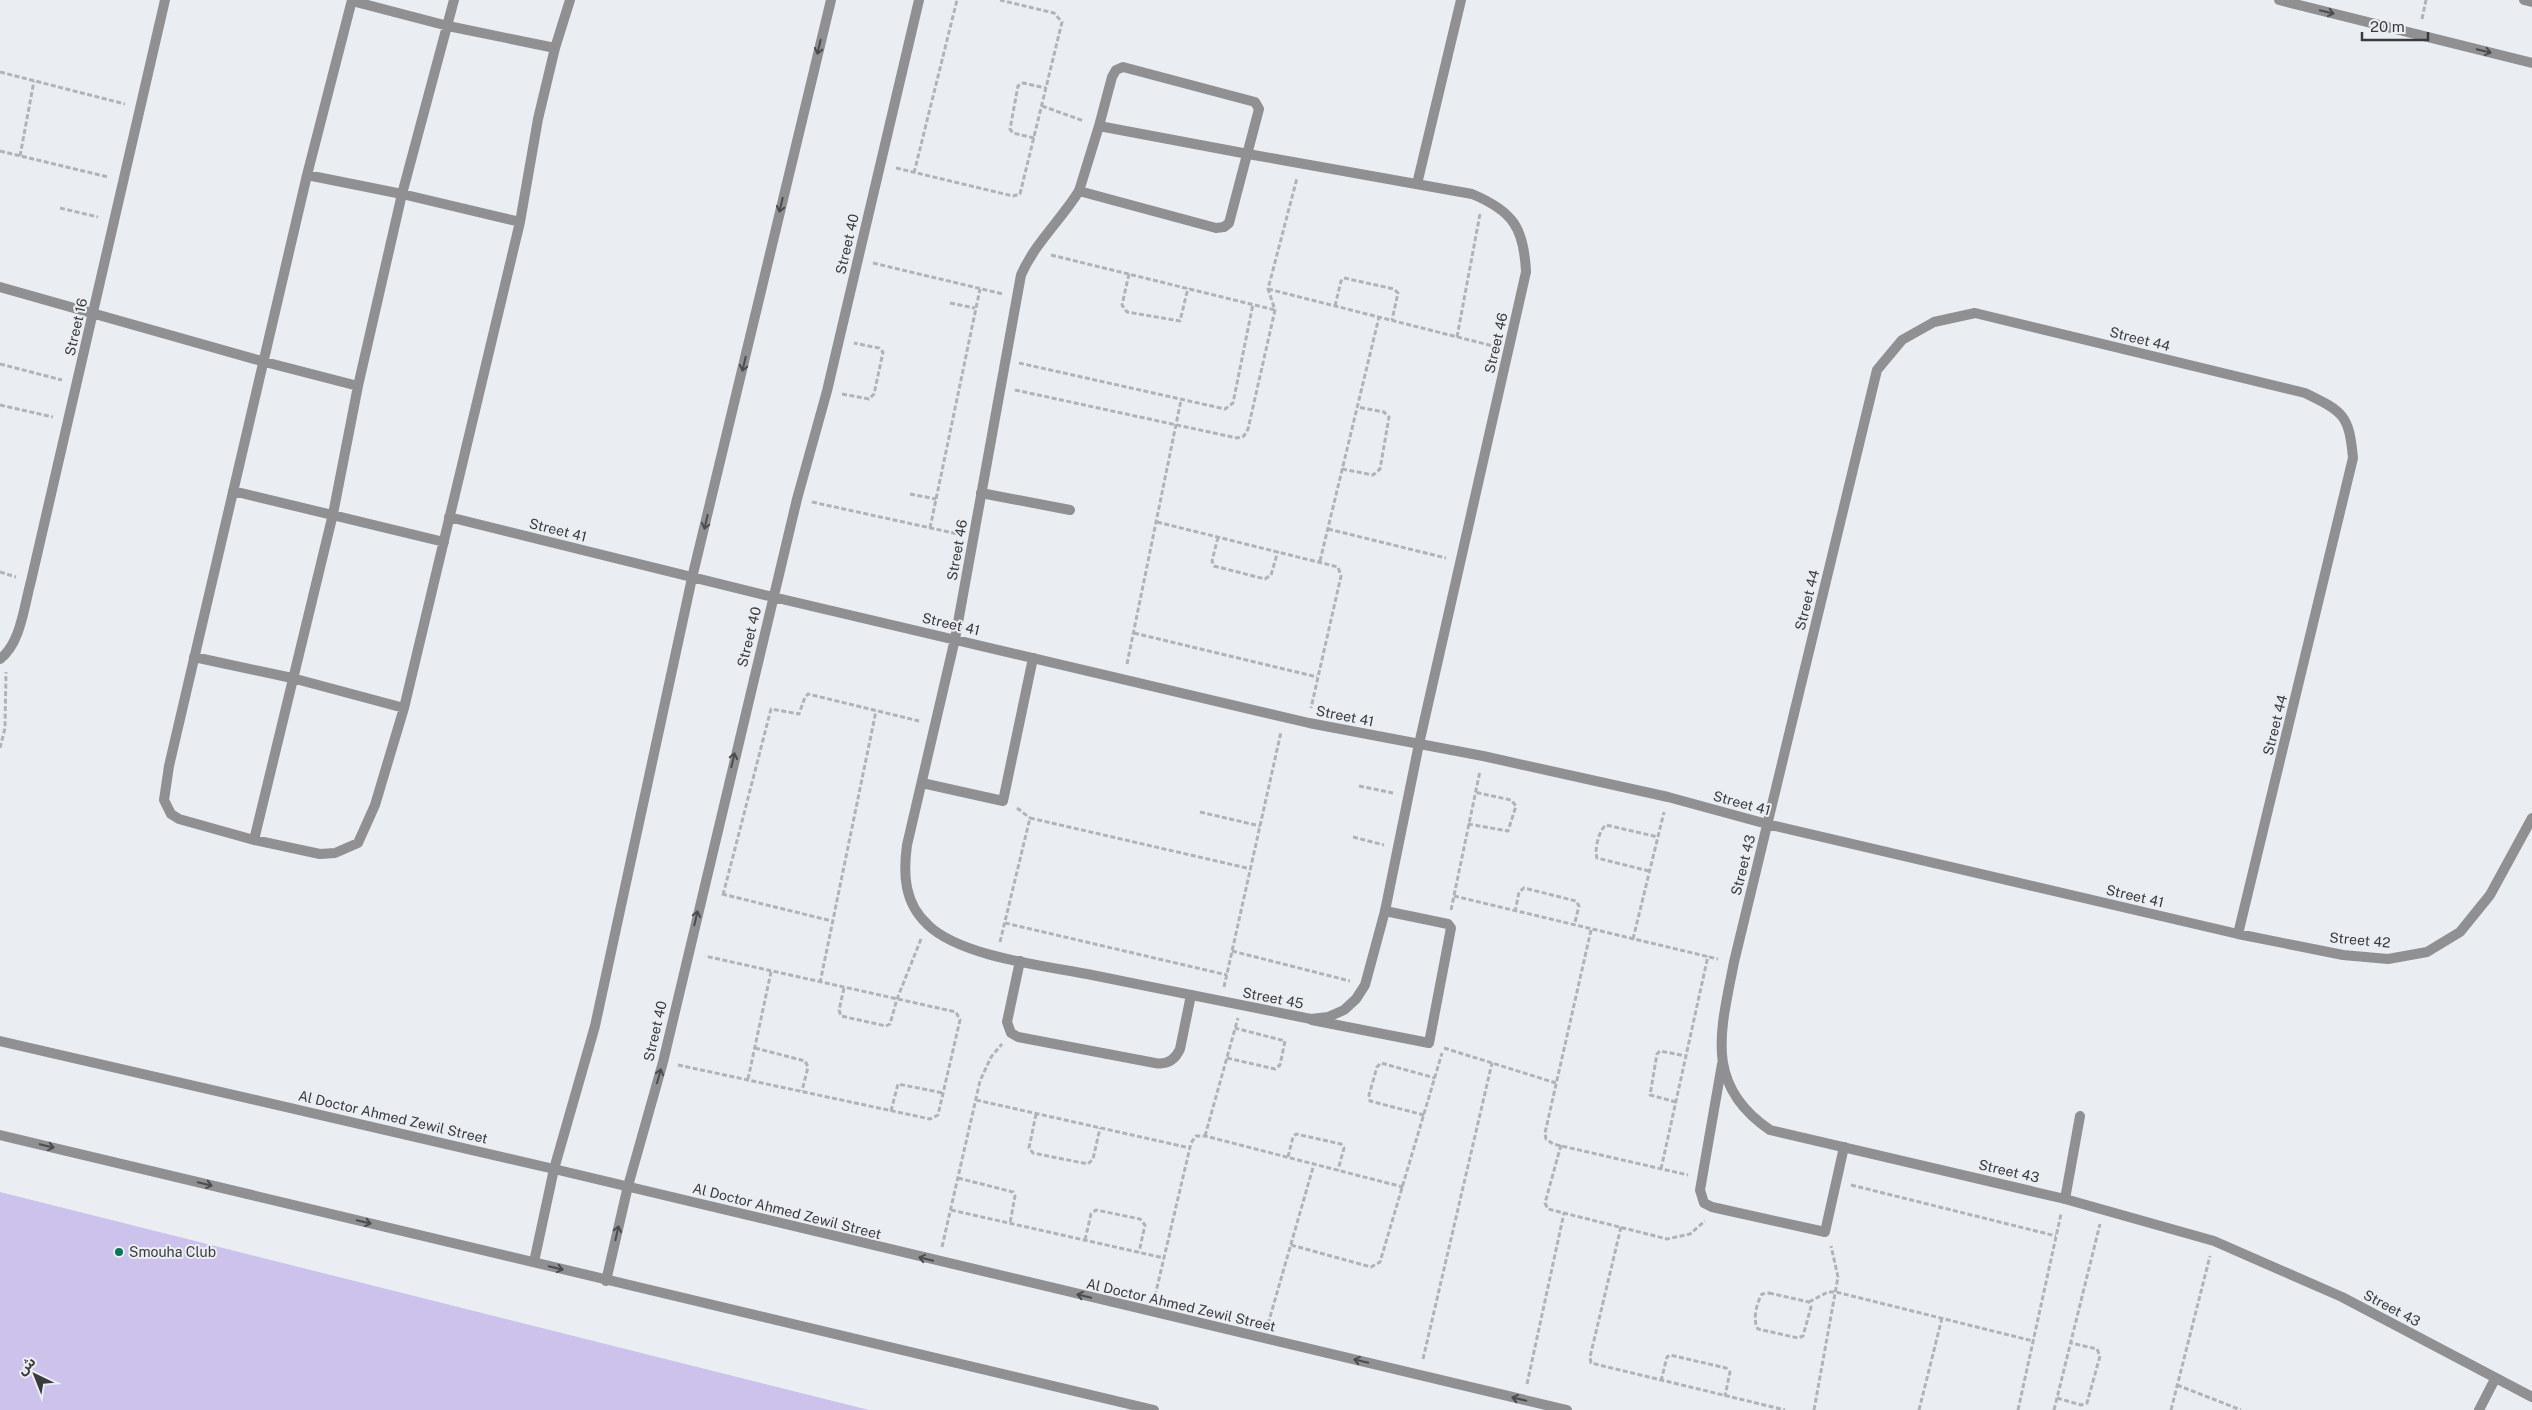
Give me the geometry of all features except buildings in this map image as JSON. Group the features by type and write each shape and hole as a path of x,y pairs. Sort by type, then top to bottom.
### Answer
{"street":[{"name":"Street 16","path":"2,658 11,647 18,627 77,384 165,0"},
{"path":"254,840 333,514 358,386 402,194 454,0"},
{"path":"555,48 448,26 352,1 307,175 265,362 169,766 164,800 166,807 179,819 254,840 320,854 335,853 358,843 375,805 404,708 520,222 538,119 555,48 570,0"},
{"path":"534,1262 554,1168 595,1026 692,578 830,0"},
{"name":"Street 40","path":"606,1281 628,1186 663,1062 703,887 797,499 827,391 919,0"},
{"path":"1416,184 1461,0"},
{"path":"2279,0 2532,63"},
{"path":"2524,0 2532,2"},
{"name":"Street 46","path":"927,924 914,909 906,890 904,870 934,725 955,639 1021,275 1034,250 1061,218 1079,191 1114,74 1119,68 1126,67 1256,102 1259,110 1248,154"},
{"name":"Street 46","path":"1099,126 1472,194 1496,204 1514,222 1525,246 1526,272 1419,744"},
{"path":"1079,191 1216,228 1224,228 1229,223 1248,154"},
{"path":"307,175 402,194 520,222"},
{"path":"0,287 265,362 358,386"},
{"name":"Street 44","path":"1767,824 1877,370 1902,340 1934,322 1975,313 2305,393 2334,407 2350,427 2353,458 2238,934"},
{"path":"233,491 444,542"},
{"path":"981,493 1070,510"},
{"name":"Street 41","path":"449,517 692,578 1309,723 1483,756 1668,797 1767,824 2238,934"},
{"path":"194,657 292,678 404,708"},
{"path":"922,783 1003,801 1033,658"},
{"name":"Street 45","path":"927,924 943,937 996,956 1311,1020 1328,1017 1344,1010 1356,999 1365,985 1386,911 1419,744"},
{"name":"Street 42","path":"2238,934 2344,955 2388,959 2427,952 2460,932 2490,895 2532,818"},
{"name":"Street 43","path":"1767,824 1734,962 1724,1016 1722,1064 1728,1084 1738,1103 1753,1118 1770,1130 2065,1199 2214,1241 2342,1296 2532,1397"},
{"path":"1311,1020 1429,1043 1452,930 1448,924 1386,911"},
{"path":"1020,960 1007,1022 1011,1033 1018,1037 1161,1064 1173,1059 1180,1049 1191,996"},
{"name":"Al Doctor Ahmed Zewil Street","path":"0,1041 554,1168 939,1262 1567,1410"},
{"path":"1722,1064 1702,1178 1700,1195 1704,1203 1712,1207 1825,1232 1844,1147"},
{"path":"2065,1199 2080,1116"},
{"path":"0,1135 534,1262 606,1281 1154,1410"},
{"path":"2479,1410 2495,1379"}],"path":[{"path":"914,173 957,0"},
{"path":"881,163 914,173 1016,196 1021,192 1062,25 1061,19 1054,13 1000,0"},
{"path":"0,72 141,108"},
{"path":"20,156 34,80"},
{"path":"1034,138 1013,133 1010,129 1018,86 1023,83 1046,88"},
{"path":"1042,106 1099,126"},
{"path":"0,151 124,181"},
{"path":"1000,386 1238,438 1247,433 1275,310 1268,289 1301,163"},
{"path":"1457,337 1483,199"},
{"path":"60,208 114,221"},
{"path":"1034,250 1275,310"},
{"path":"858,260 1016,297"},
{"path":"1129,274 1122,305 1127,312 1180,322 1188,288"},
{"path":"1335,306 1341,281 1344,278 1394,289 1398,293 1392,320"},
{"path":"930,528 980,289"},
{"path":"1268,289 1508,350"},
{"path":"950,303 975,308"},
{"path":"1005,360 1222,409 1231,406 1253,304"},
{"path":"1320,561 1379,317"},
{"path":"827,391 866,399 874,394 882,350 839,341"},
{"path":"0,364 77,384"},
{"path":"1124,678 1181,400"},
{"path":"0,405 68,420"},
{"path":"1342,468 1373,475 1380,468 1389,417 1384,412 1357,407"},
{"path":"910,494 936,499"},
{"path":"797,499 973,537"},
{"path":"1157,522 1320,561 1335,565 1340,569 1341,576 1317,676 1309,723"},
{"path":"1328,529 1460,562"},
{"path":"1218,537 1212,561 1214,566 1265,579 1272,575 1278,551"},
{"path":"1134,633 1317,676"},
{"path":"0,748 5,728 7,679 2,658"},
{"path":"723,894 770,709 799,714 805,696 808,694 934,725"},
{"path":"820,983 876,711"},
{"path":"1221,1002 1284,717"},
{"path":"1448,924 1483,756"},
{"path":"1359,786 1408,796"},
{"path":"1468,824 1507,831 1511,828 1516,806 1511,800 1474,792"},
{"path":"1633,939 1668,797"},
{"path":"1200,812 1260,826"},
{"path":"996,956 1030,818 1251,869"},
{"path":"1649,871 1597,858 1596,853 1602,828 1606,825 1658,837"},
{"path":"1353,837 1398,849"},
{"path":"703,887 723,894 832,921"},
{"path":"1515,912 1519,892 1526,889 1577,902 1579,906 1574,926"},
{"path":"1454,896 1590,930 1734,962"},
{"path":"1005,923 1227,975"},
{"path":"844,988 839,1012 841,1016 877,1024 890,1024 896,1000 927,924"},
{"path":"1590,930 1545,1136 1550,1143 1561,1146 1702,1178"},
{"path":"1232,951 1365,985"},
{"path":"663,1062 933,1119 938,1115 960,1020 956,1012 688,952"},
{"path":"1661,1168 1708,956"},
{"path":"748,1079 771,972"},
{"path":"1205,1136 1241,1006"},
{"path":"1226,1058 1275,1069 1280,1065 1285,1041 1235,1028"},
{"path":"939,1262 980,1080 991,1057 1011,1033"},
{"path":"1429,1043 1556,1083"},
{"path":"755,1048 805,1061 808,1067 802,1091"},
{"path":"1291,1245 1371,1267 1376,1266 1380,1262 1444,1048"},
{"path":"1676,1102 1650,1095 1657,1054 1660,1052 1686,1056"},
{"path":"1419,1375 1492,1063"},
{"path":"1424,1115 1369,1100 1376,1066 1382,1064 1435,1078"},
{"path":"891,1111 898,1084 943,1093"},
{"path":"976,1100 1190,1148"},
{"path":"1036,1114 1029,1148 1033,1153 1088,1164 1093,1160 1100,1128"},
{"path":"1288,1157 1293,1137 1296,1134 1341,1144 1344,1148 1338,1170"},
{"path":"1152,1312 1190,1148 1196,1136 1205,1136 1403,1187"},
{"path":"1561,1146 1546,1205 1548,1209 1667,1239 1679,1238 1700,1227 1712,1207"},
{"path":"1264,1338 1314,1164"},
{"path":"958,1178 1013,1192 1015,1196 1010,1223"},
{"path":"1836,1182 2056,1236"},
{"path":"2018,1410 2065,1199"},
{"path":"2054,1410 2103,1209"},
{"path":"951,1210 1164,1258"},
{"path":"1085,1240 1091,1214 1096,1210 1140,1219 1145,1225 1139,1252"},
{"path":"1523,1400 1564,1213"},
{"path":"1621,1227 1591,1361 1595,1365 1785,1410"},
{"path":"1814,1410 1838,1277 1834,1254 1825,1232"},
{"path":"2170,1410 2214,1241"},
{"path":"1809,1302 1811,1307 1806,1332 1802,1337 1760,1330 1755,1324 1760,1298 1765,1293 1809,1302 1828,1292 1836,1292 2033,1341"},
{"path":"1919,1410 1942,1318"},
{"path":"2057,1398 2081,1405 2087,1402 2100,1356 2097,1349 2070,1342"},
{"path":"1661,1381 1669,1355 1708,1364 1730,1370 1725,1396"},
{"path":"2177,1385 2241,1410"}],"shaded area":[{"name":"Smouha Club","path":"0,1192 869,1410 0,1410"}],"place":[{"name":"Smouha Club","path":"119,1252"}]}
